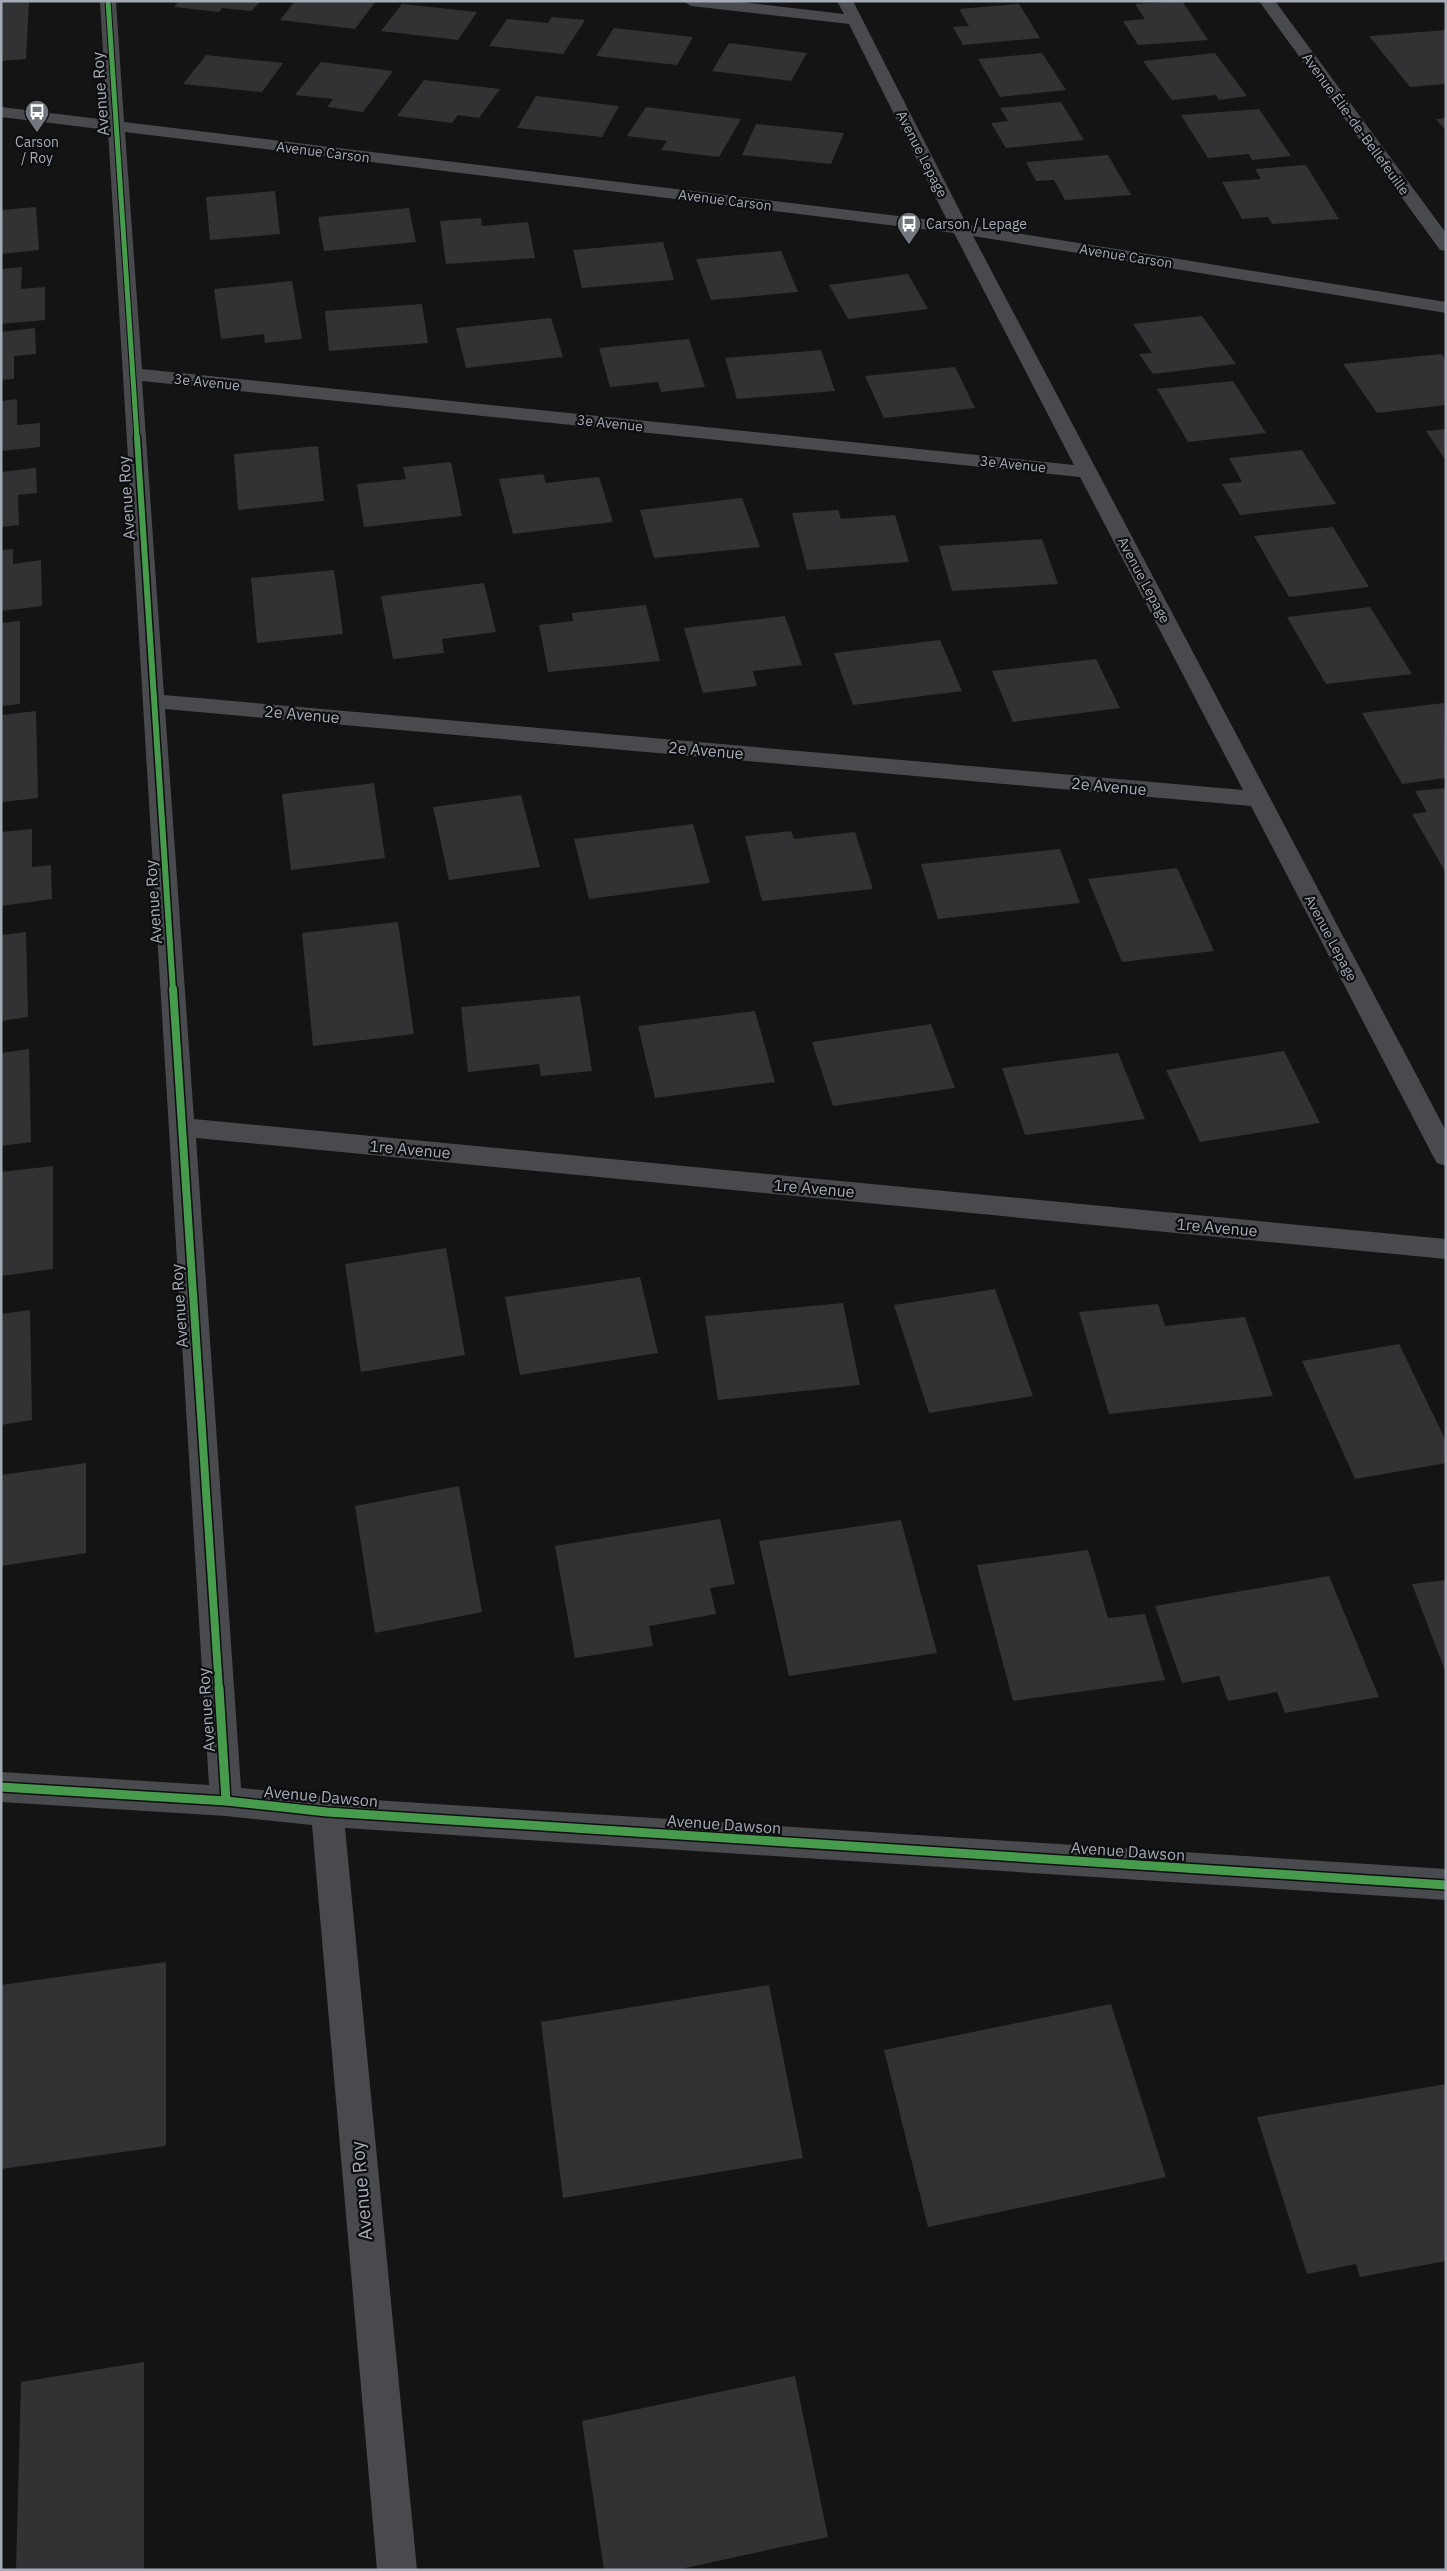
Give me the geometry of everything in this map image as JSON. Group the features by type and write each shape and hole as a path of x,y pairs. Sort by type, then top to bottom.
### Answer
{"street":[{"name":"Avenue Roy","path":"108,1 226,1801"},
{"path":"691,1 855,20"},
{"name":"Avenue Lepage","path":"845,1 960,229 1446,1156"},
{"name":"Avenue Élie-de-Bellefeuille","path":"1266,1 1446,246"},
{"name":"Avenue Carson","path":"1,112 960,229 1446,308"},
{"name":"3e Avenue","path":"132,374 1088,472"},
{"name":"2e Avenue","path":"153,701 1258,799"},
{"name":"1re Avenue","path":"181,1127 1446,1249"},
{"name":"Avenue Dawson","path":"1,1787 226,1801 327,1812 1446,1885"},
{"name":"Avenue Roy","path":"327,1812 397,2570"}],"building":[{"path":"1,1 29,1 26,59 1,61"},
{"path":"179,1 261,1 251,11 222,8 219,12 174,7"},
{"path":"295,1 376,1 355,29 280,20"},
{"path":"1182,1 1208,40 1138,45 1123,21 1145,19 1135,4"},
{"path":"402,4 477,12 458,40 381,31"},
{"path":"1019,4 1040,38 963,45 953,27 969,26 959,9"},
{"path":"552,17 585,20 563,54 489,46 507,19 548,23"},
{"path":"614,28 693,37 677,65 596,56"},
{"path":"1446,30 1446,84 1410,87 1369,36"},
{"path":"729,43 807,53 791,81 712,71"},
{"path":"1042,53 1066,90 1000,97 978,59"},
{"path":"1215,53 1247,96 1219,100 1216,95 1172,100 1143,61"},
{"path":"206,55 283,63 262,92 183,84"},
{"path":"321,62 393,71 363,112 327,107 333,99 295,95"},
{"path":"424,80 500,89 479,118 458,115 452,123 397,116"},
{"path":"536,96 619,106 602,137 517,128"},
{"path":"1061,102 1084,140 1006,148 991,123 1008,121 1000,108"},
{"path":"646,107 741,119 719,157 661,150 667,141 627,136"},
{"path":"1259,109 1291,156 1252,160 1249,154 1208,158 1181,115"},
{"path":"1446,118 1446,131 1436,119"},
{"path":"756,124 844,133 831,164 742,155"},
{"path":"1108,155 1131,195 1065,200 1054,180 1036,181 1026,162"},
{"path":"1306,165 1339,219 1272,224 1268,217 1242,219 1222,182 1261,179 1255,169"},
{"path":"275,191 280,234 210,240 206,197"},
{"path":"36,207 39,250 1,254 1,210"},
{"path":"409,208 416,242 324,251 318,217"},
{"path":"481,218 482,226 528,222 535,258 446,264 440,221"},
{"path":"663,242 674,280 582,288 573,250"},
{"path":"781,251 798,292 711,300 696,259"},
{"path":"22,267 21,289 45,287 45,320 1,324 1,269"},
{"path":"908,274 928,309 848,319 829,285"},
{"path":"292,281 302,339 265,343 264,334 221,339 214,289"},
{"path":"422,304 428,343 329,351 325,311"},
{"path":"1202,316 1236,364 1153,374 1139,354 1152,353 1133,324"},
{"path":"551,318 563,357 466,368 456,328"},
{"path":"35,328 36,354 14,356 14,379 1,380 1,332"},
{"path":"689,339 705,387 661,392 658,382 610,387 599,348"},
{"path":"821,350 835,391 737,399 725,358"},
{"path":"1441,354 1446,359 1446,405 1377,413 1343,364"},
{"path":"955,367 975,408 884,418 865,376"},
{"path":"1233,381 1266,433 1188,442 1157,389"},
{"path":"17,399 17,425 40,423 40,447 1,451 1,401"},
{"path":"1446,429 1446,461 1426,431"},
{"path":"318,446 324,501 238,510 234,454"},
{"path":"1302,450 1336,504 1240,515 1222,484 1242,482 1229,458"},
{"path":"451,462 462,516 364,527 357,484 406,479 403,467"},
{"path":"36,468 37,493 18,495 19,525 1,527 1,472"},
{"path":"543,474 546,483 599,477 613,522 513,534 499,479"},
{"path":"742,498 760,547 654,558 640,510"},
{"path":"838,510 841,519 895,515 909,562 807,570 792,513"},
{"path":"1333,527 1369,587 1289,597 1254,536"},
{"path":"1042,539 1058,584 952,591 939,546"},
{"path":"13,549 13,564 41,560 42,606 1,611 1,550"},
{"path":"334,570 343,634 257,643 251,578"},
{"path":"484,583 496,632 442,639 444,653 393,659 381,596"},
{"path":"646,605 660,661 548,672 539,625 573,621 572,613"},
{"path":"1370,607 1412,674 1326,684 1287,617"},
{"path":"785,616 802,665 753,671 757,686 703,693 684,628"},
{"path":"20,621 20,704 1,706 1,623"},
{"path":"940,640 962,691 853,705 834,653"},
{"path":"1096,659 1120,708 1013,722 992,671"},
{"path":"1444,703 1446,778 1402,784 1362,713"},
{"path":"36,711 38,798 1,802 1,715"},
{"path":"374,783 385,858 291,870 282,794"},
{"path":"1446,788 1446,873 1412,814 1427,812 1415,791"},
{"path":"521,795 540,867 449,880 433,807"},
{"path":"693,824 710,883 589,899 574,839"},
{"path":"32,829 32,867 51,865 52,899 1,906 1,832"},
{"path":"791,831 794,839 855,832 873,889 762,901 745,836"},
{"path":"1060,849 1080,903 938,919 921,864"},
{"path":"1177,868 1214,951 1122,962 1088,879"},
{"path":"398,922 414,1034 313,1046 302,933"},
{"path":"26,932 28,1017 1,1021 1,935"},
{"path":"580,996 592,1071 541,1076 539,1064 468,1072 461,1007"},
{"path":"755,1011 775,1082 655,1098 638,1026"},
{"path":"931,1024 955,1088 833,1106 812,1042"},
{"path":"29,1049 31,1142 1,1146 1,1053"},
{"path":"1284,1051 1320,1123 1200,1142 1166,1070"},
{"path":"1118,1053 1145,1119 1025,1135 1002,1068"},
{"path":"53,1166 53,1269 1,1276 1,1172"},
{"path":"446,1248 465,1355 361,1372 345,1264"},
{"path":"640,1277 658,1353 520,1375 505,1297"},
{"path":"995,1289 1033,1396 929,1413 894,1305"},
{"path":"843,1303 860,1385 718,1400 705,1316"},
{"path":"1158,1304 1165,1326 1245,1317 1273,1396 1109,1414 1079,1312"},
{"path":"30,1310 32,1420 1,1425 1,1314"},
{"path":"1399,1344 1446,1441 1446,1463 1355,1479 1302,1361"},
{"path":"86,1463 86,1553 1,1566 1,1475"},
{"path":"459,1486 482,1612 375,1633 355,1506"},
{"path":"720,1519 735,1584 710,1588 716,1614 649,1626 653,1646 575,1658 555,1546"},
{"path":"901,1520 937,1653 789,1676 759,1541"},
{"path":"1088,1550 1108,1618 1145,1614 1165,1680 1013,1701 977,1565"},
{"path":"1329,1576 1379,1697 1285,1713 1277,1692 1228,1701 1219,1676 1182,1683 1155,1606"},
{"path":"1446,1580 1446,1673 1412,1584"},
{"path":"166,1962 166,2146 1,2169 1,1985"},
{"path":"769,1985 803,2158 563,2198 541,2022"},
{"path":"1111,2004 1166,2177 928,2227 884,2050"},
{"path":"1446,2084 1446,2261 1360,2277 1356,2264 1307,2274 1257,2117"},
{"path":"144,2362 144,2570 16,2570 21,2382"},
{"path":"795,2376 828,2537 676,2570 604,2570 582,2421"}],"cycle path":[{"path":"108,1 226,1801"},
{"path":"1,1787 226,1801 327,1812 1446,1885"}],"place":[{"name":"Carson / Roy","path":"37,133"},
{"name":"Carson / Lepage","path":"909,245"}]}
